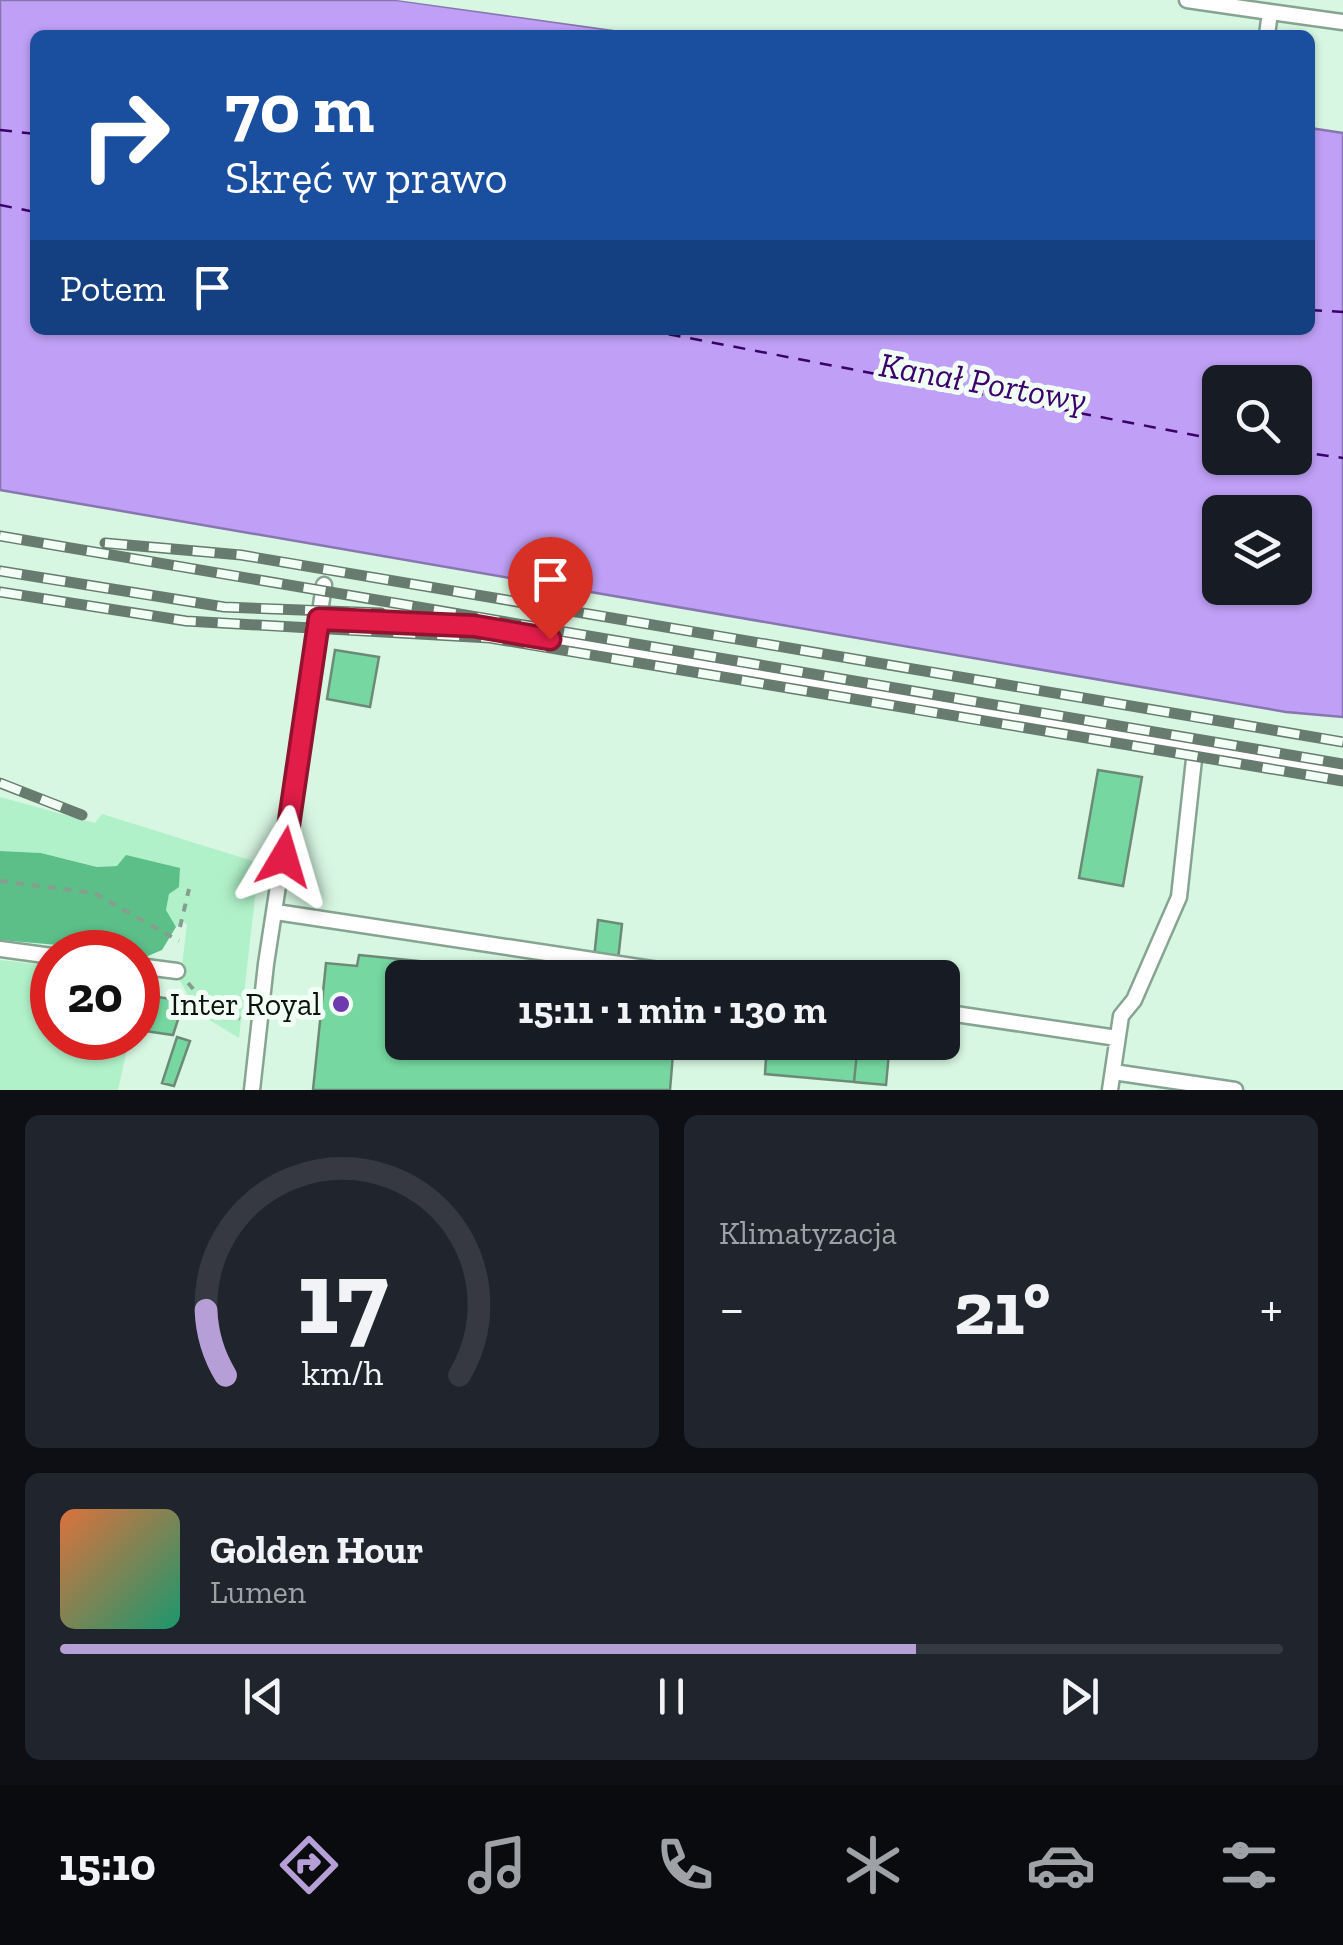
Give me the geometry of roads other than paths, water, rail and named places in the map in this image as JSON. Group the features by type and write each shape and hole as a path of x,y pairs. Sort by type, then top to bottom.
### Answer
{"lane":[{"path":"1187,0 1343,22"},
{"path":"1268,30 1270,12"},
{"path":"252,1090 324,585"},
{"path":"319,619 474,626 1343,772"},
{"path":"1110,1090 1120,1016 1134,1000 1179,898 1195,750"},
{"path":"276,912 592,960"},
{"path":"0,949 30,953"},
{"path":"160,969 176,971"},
{"path":"960,1015 1117,1038"},
{"path":"1113,1072 1235,1090"}],"water":[{"name":"Kanał Portowy","path":"0,0 397,0 610,30 30,30 30,335 1315,335 1315,129 1343,133 1343,717 1286,712 0,490"}],"railway":[{"path":"0,536 1343,764"},
{"path":"105,543 241,555 1343,742"},
{"path":"0,571 224,607 381,613"},
{"path":"0,592 186,621 490,638 1343,781"},
{"path":"0,783 82,815"}],"place":[{"name":"Inter Royal","path":"341,1004"}]}
